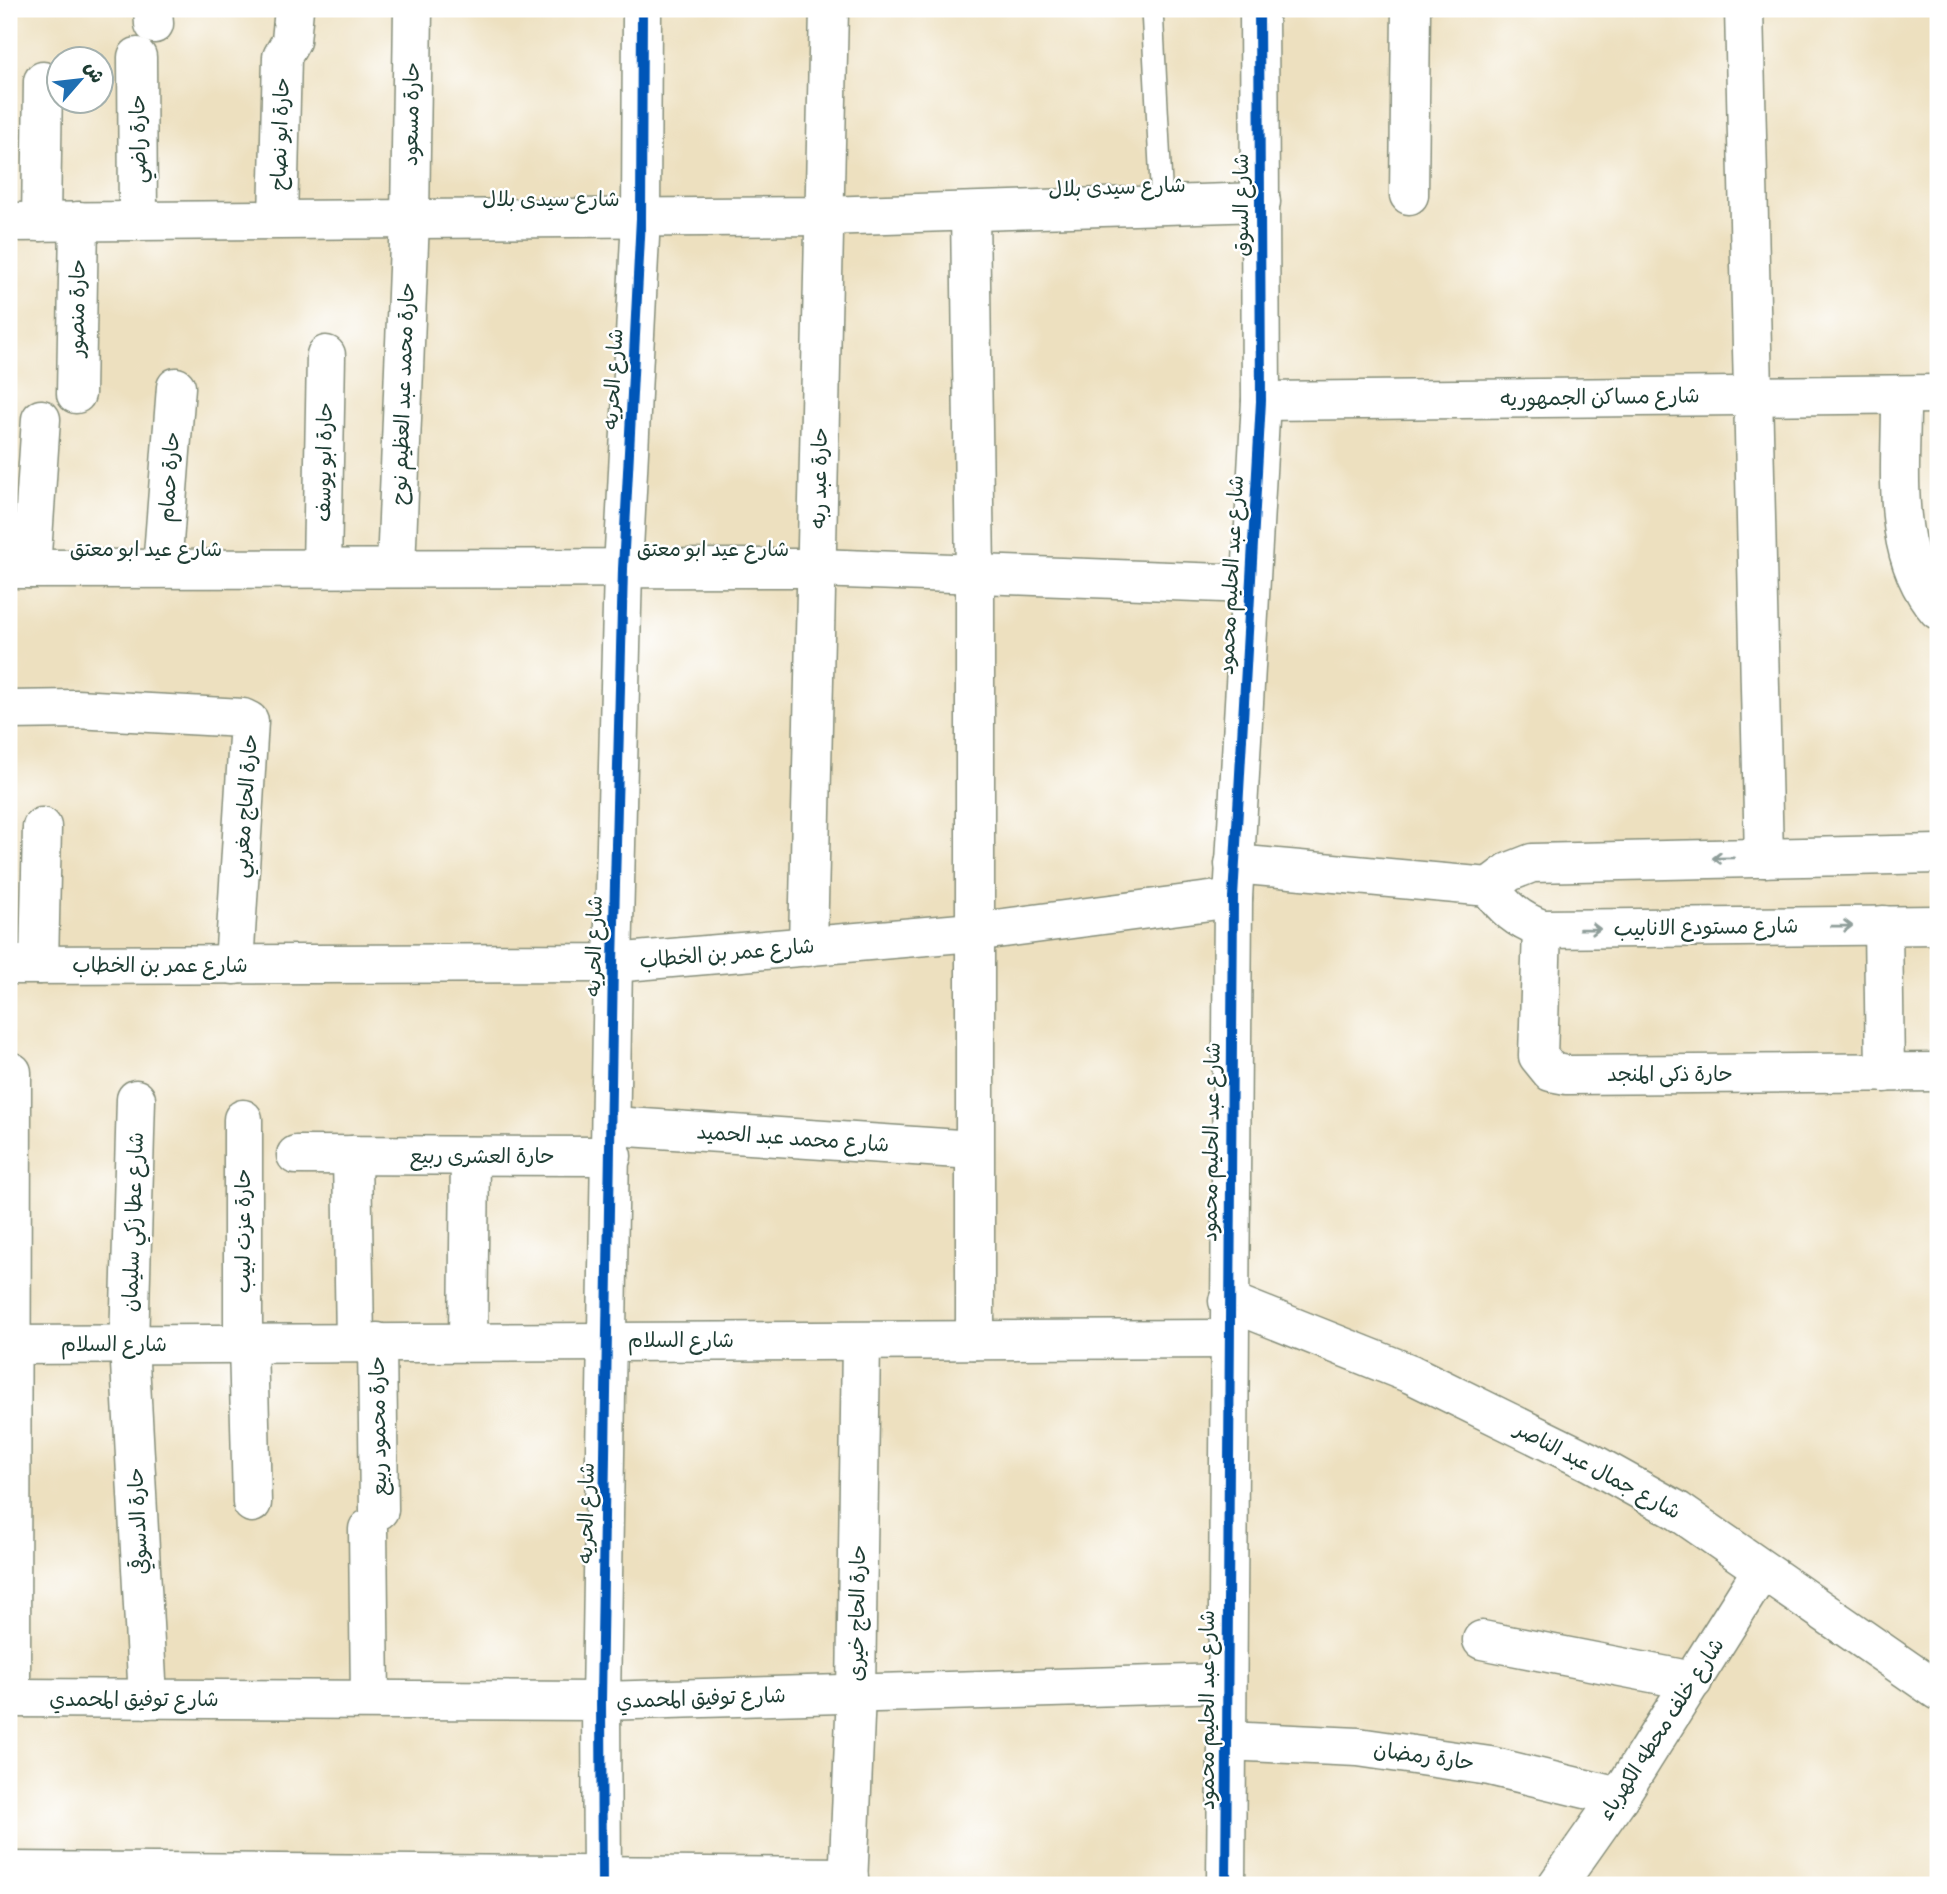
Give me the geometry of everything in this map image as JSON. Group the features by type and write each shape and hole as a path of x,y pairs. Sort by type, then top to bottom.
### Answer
{"street":[{"name":"حارة ابو نصاح","path":"278,219 282,57 292,41 293,9"},
{"name":"حارة مسعود","path":"410,219 413,9"},
{"name":"شارع الحريه","path":"602,1879 601,1700 609,1340 613,963 623,569 641,218 642,9"},
{"name":"حارة عبد ربه","path":"808,947 829,9"},
{"name":"شارع السوق","path":"1259,9 1261,401"},
{"path":"1409,195 1411,9"},
{"path":"1744,9 1764,858"},
{"name":"حارة راضي","path":"138,220 148,30"},
{"path":"25,222 43,81"},
{"name":"شارع سيدى بلال","path":"25,222 824,216 1261,202"},
{"path":"970,212 975,574 975,1340"},
{"name":"حارة محمد عبد العظيم نوح","path":"396,568 410,219"},
{"name":"حارة منصور","path":"76,394 79,221"},
{"name":"حارة ابو يوسف","path":"323,568 327,355"},
{"name":"حارة حمام","path":"162,568 176,387"},
{"path":"1901,394 1903,523 1907,554 1918,583 1938,610"},
{"name":"شارع مساكن الجمهوريه","path":"1261,401 1938,394"},
{"name":"شارع عبد الحليم محمود","path":"1226,1885 1233,881 1261,401"},
{"path":"20,569 41,419"},
{"name":"شارع عيد ابو معتق","path":"20,569 817,568 1250,584"},
{"name":"حارة الحاج مغربي","path":"9,710 76,709 243,718 249,722 234,965"},
{"path":"24,965 42,827"},
{"path":"1233,881 1489,887 1509,872 1532,863 1938,854"},
{"name":"شارع عمر بن الخطاب","path":"24,965 613,963 973,932 1233,881"},
{"name":"شارع مستودع الانابيب","path":"1489,887 1504,907 1523,922 1542,929 1938,925"},
{"path":"1883,925 1885,1073"},
{"name":"حارة ذكى المنجد","path":"1542,929 1538,1056 1551,1072 1567,1075 1938,1072"},
{"path":"10,1698 9,1345 12,1072"},
{"name":"شارع عطا زكي سليمان","path":"129,1344 136,1099"},
{"name":"حارة عزت لبيب","path":"243,1119 246,1343 252,1503"},
{"name":"شارع محمد عبد الحميد","path":"612,1141 974,1150"},
{"name":"حارة العشرى ربيع","path":"296,1155 470,1156 612,1141"},
{"path":"352,1155 366,1342"},
{"path":"468,1341 470,1156"},
{"name":"شارع جمال عبد الناصر","path":"1228,1301 1410,1374 1590,1462 1678,1511 1938,1691"},
{"name":"شارع السلام","path":"9,1345 1228,1339"},
{"name":"حارة محمود ربيع","path":"366,1342 373,1519 370,1699"},
{"name":"حارة الحاج خيرى","path":"848,1881 856,1693 860,1342"},
{"name":"حارة الدسوقي","path":"129,1344 148,1699"},
{"name":"شارع خلف محطه الكهرباء","path":"1557,1885 1619,1797 1761,1570"},
{"path":"1482,1640 1693,1681"},
{"name":"شارع توفيق المحمدي","path":"10,1698 601,1700 1226,1683"},
{"name":"حارة رمضان","path":"1226,1741 1358,1747 1463,1762 1619,1797"},
{"path":"9,1871 848,1881"}],"lane":[{"path":"1153,9 1162,205"}],"cycle path":[{"path":"602,1885 601,1701 613,963 623,569 641,218 642,9"},
{"path":"1226,1885 1233,898 1261,401 1259,9"}]}
